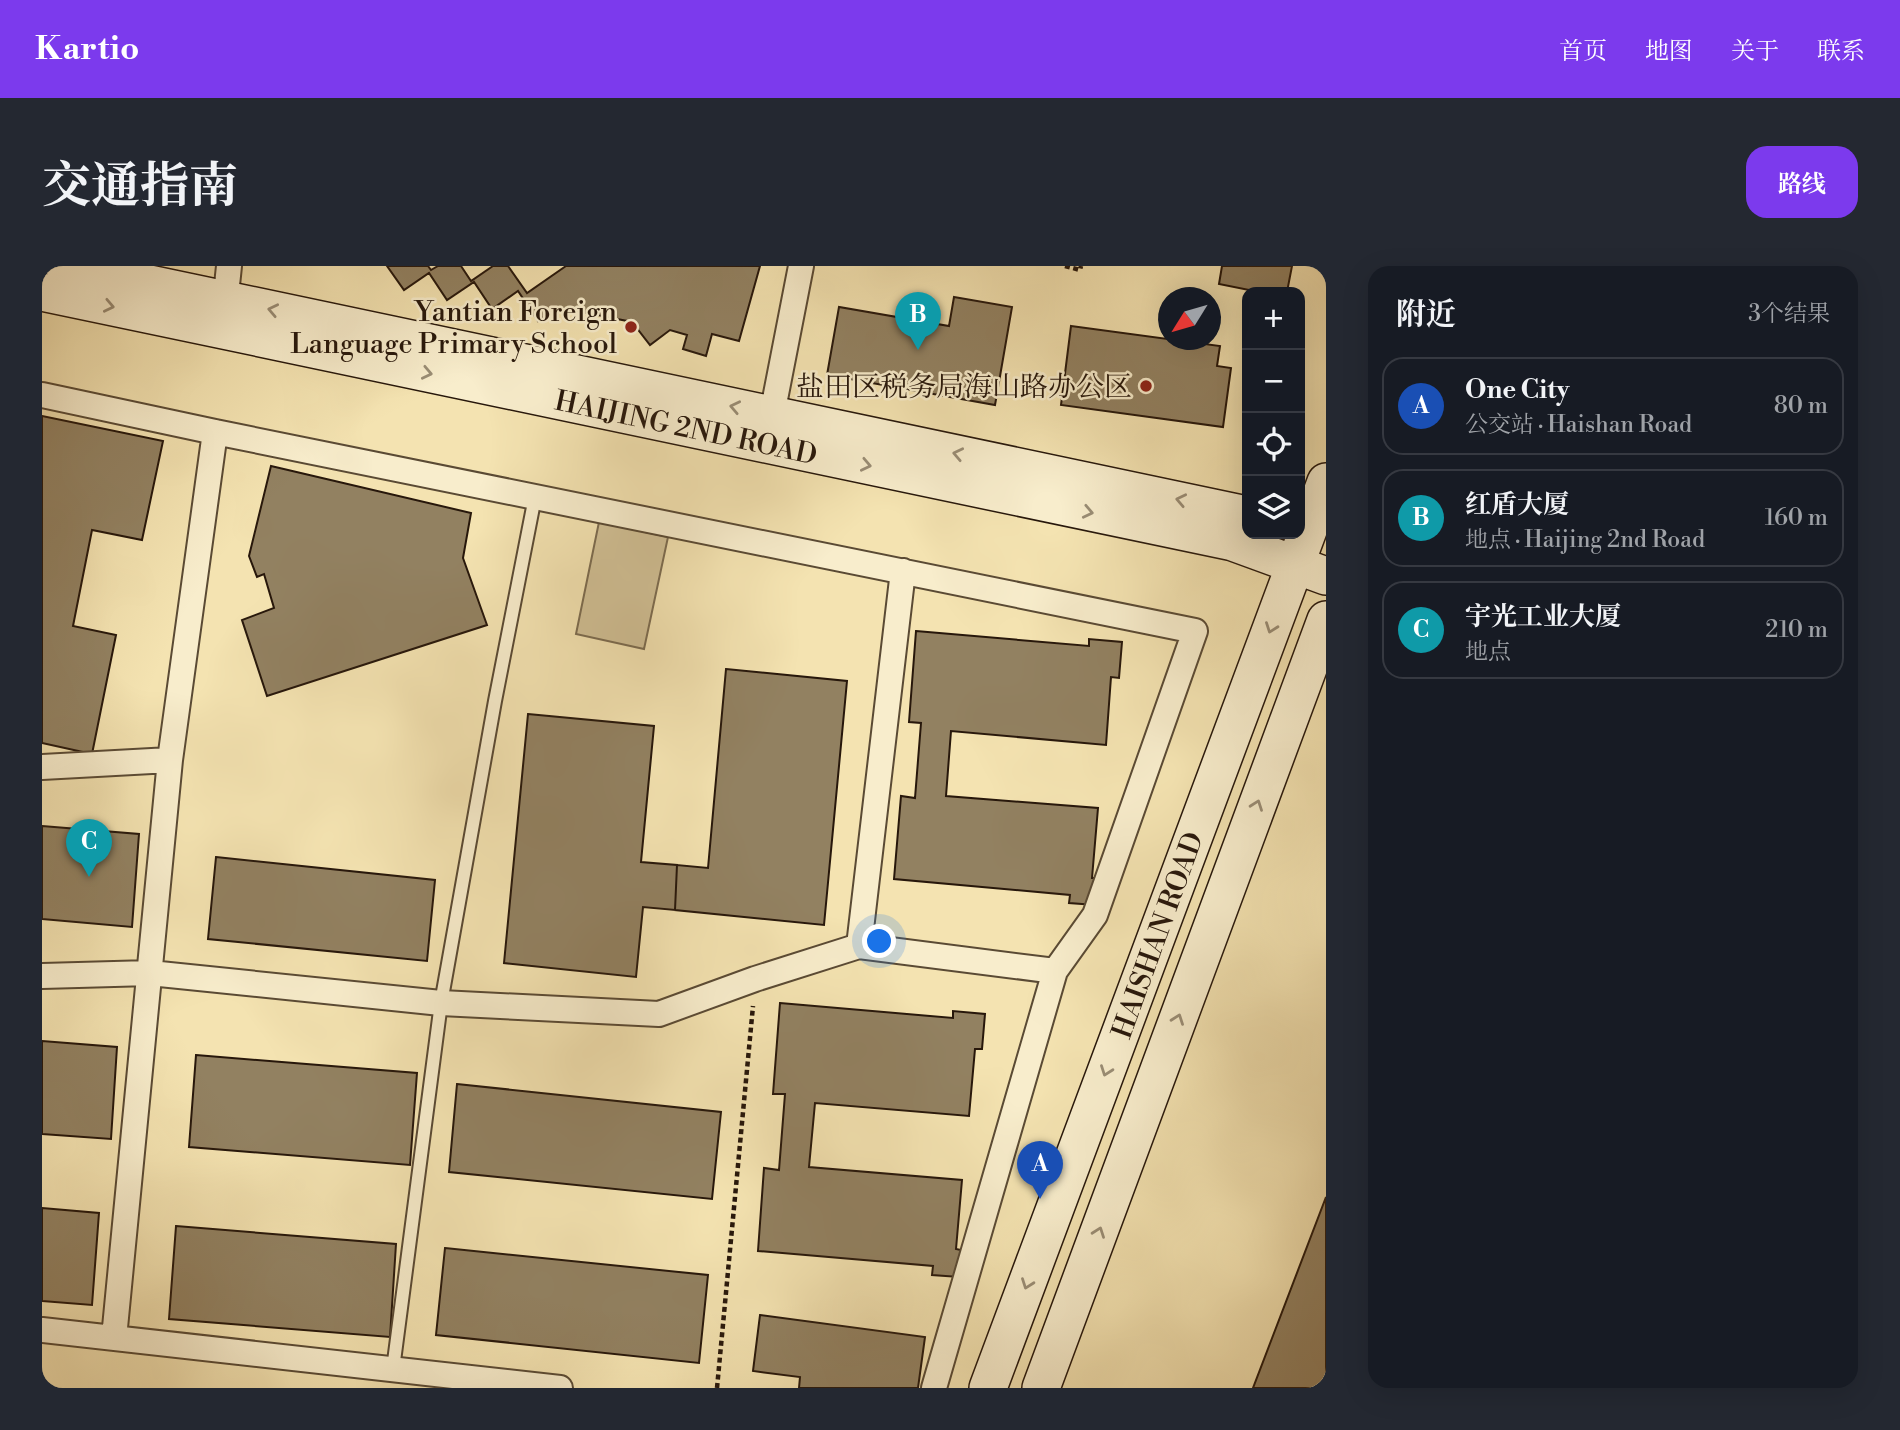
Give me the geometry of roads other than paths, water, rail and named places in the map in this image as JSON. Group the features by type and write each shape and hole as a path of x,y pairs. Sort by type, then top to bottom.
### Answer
{"street":[{"name":"HAIJING 2ND ROAD","path":"64,266 226,299 1233,542 1310,551"},
{"path":"769,429 801,266"},
{"name":"HAIJING 2ND ROAD","path":"42,292 226,299"},
{"path":"42,395 1195,631 1095,915 1055,971 934,1388"},
{"name":"HAIJING 2ND ROAD","path":"769,429 1242,514"},
{"path":"114,1338 170,760 215,432"},
{"name":"HAISHAN ROAD","path":"988,1388 1310,551 1326,482"},
{"path":"859,947 903,571"},
{"name":"HAISHAN ROAD","path":"1041,1388 1326,620"},
{"path":"42,767 170,760"},
{"path":"42,976 150,973 441,1003 659,1014 755,979 859,947 1055,971"},
{"path":"42,1330 560,1388"}],"lane":[{"path":"393,1369 441,1003 535,497"}],"place":[{"name":"Yantian Foreign Language Primary School","path":"631,327"},
{"name":"红盾大厦","path":"918,350"},
{"name":"盐田区税务局海山路办公区","path":"1146,386"},
{"name":"宇光工业大厦","path":"89,877"},
{"name":"One City","path":"1040,1199"}]}
